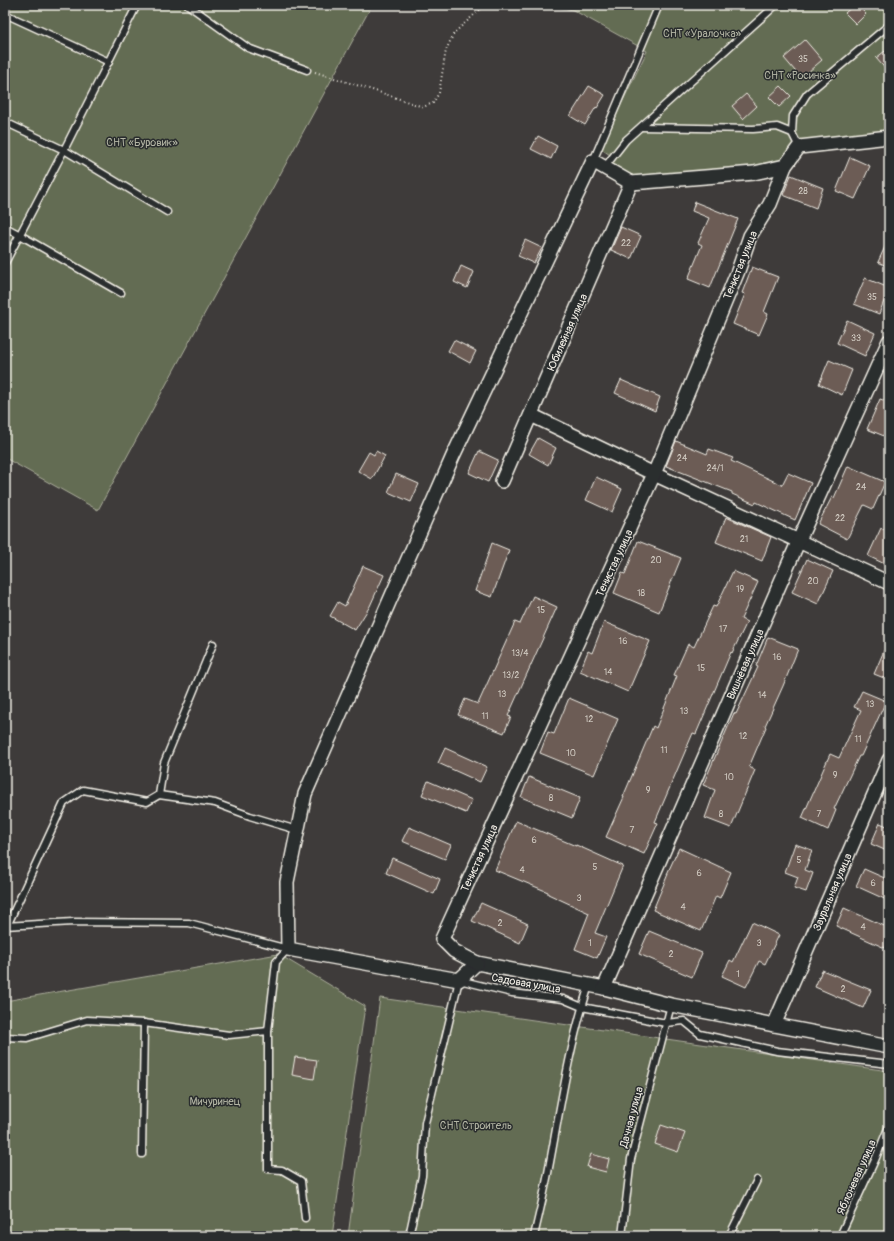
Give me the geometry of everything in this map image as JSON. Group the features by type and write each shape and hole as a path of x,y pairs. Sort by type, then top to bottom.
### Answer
{"street":[{"path":"799,147 889,137"},
{"name":"Тенистая улица","path":"477,963 454,952 442,939 654,474 738,270 750,236 770,204 785,166 799,147"},
{"path":"785,166 754,173 631,183 593,161 453,456 305,794 287,882 288,949 459,980 477,963 604,988 671,1005 889,1047"},
{"name":"Юбилейная улица","path":"502,482 631,183"},
{"name":"Вишнёвая улица","path":"604,988 799,540 889,341"},
{"path":"531,415 654,474 889,582"},
{"name":"Зауральная улица","path":"774,1025 889,760"}],"lane":[{"path":"5,263 137,5"},
{"path":"188,5 248,48 307,70"},
{"path":"593,161 659,5"},
{"path":"604,168 626,140 776,5"},
{"path":"5,14 109,62"},
{"path":"799,147 792,133 793,116 807,94 889,25"},
{"path":"5,122 64,150 167,212"},
{"path":"642,126 753,129 777,127 792,133"},
{"path":"5,228 20,235 121,293"},
{"path":"160,795 164,762 213,644"},
{"path":"298,830 250,816 214,803 160,795 147,802 83,790 64,803 6,926 73,922 189,923 288,949 276,962 268,1031 268,1169 282,1170 301,1181 305,1218"},
{"path":"409,1236 422,1176 425,1123 459,980"},
{"name":"Садовая улица","path":"459,980 512,993 562,999 582,1007 666,1023 684,1021 700,1034 777,1051 889,1064"},
{"path":"534,1236 548,1176 563,1090 582,1007 589,985"},
{"name":"Дачная улица","path":"622,1236 631,1160 671,1005"},
{"path":"5,1036 27,1038 87,1020 144,1023 229,1035 268,1031"},
{"path":"142,1154 144,1023"},
{"name":"Яблоневая улица","path":"840,1236 889,1126"},
{"path":"729,1236 757,1180"}],"path":[{"path":"307,70 423,107 432,103 439,93 446,50 454,33 485,5"}],"green space":[{"name":"СНТ «Буровик»","path":"5,5 372,5 98,510 5,458"},
{"name":"СНТ «Росинка»","path":"548,5 889,5 889,133 790,147 782,163 633,181 614,167 610,155 600,148 647,51 573,10"},
{"name":"Мичуринец","path":"278,954 365,1006 332,1236 5,1236 5,1001"},
{"name":"СНТ Строитель","path":"380,998 889,1071 889,1236 348,1236"}],"building":[{"path":"854,5 857,5 866,14 856,24 845,13"},
{"path":"805,40 822,60 801,78 784,58"},
{"path":"889,48 889,73 876,58"},
{"path":"589,86 605,95 585,125 570,116"},
{"path":"781,86 791,96 779,107 769,97"},
{"path":"746,94 757,106 743,119 732,106"},
{"path":"538,136 557,146 551,159 531,149"},
{"path":"850,157 870,166 855,199 836,191"},
{"path":"791,175 823,188 816,208 783,195"},
{"path":"695,202 738,219 710,288 688,279 702,245 698,243 709,218 692,211"},
{"path":"621,227 641,236 631,259 611,250"},
{"path":"889,238 889,267 878,262"},
{"path":"525,240 542,248 534,263 518,256"},
{"path":"461,266 474,272 467,288 454,282"},
{"path":"752,267 778,277 764,312 768,314 759,335 733,324 745,294 742,293"},
{"path":"865,278 889,288 879,314 854,304"},
{"path":"847,320 875,333 865,356 837,343"},
{"path":"454,340 476,351 470,363 448,351"},
{"path":"829,360 852,370 842,395 819,384"},
{"path":"621,380 660,397 655,411 615,393"},
{"path":"880,399 889,402 889,438 867,429"},
{"path":"538,438 556,448 548,465 529,454"},
{"path":"676,441 707,454 709,449 733,458 731,461 782,485 788,473 811,483 795,520 756,502 755,504 732,494 732,492 666,466"},
{"path":"376,451 385,456 372,479 358,471 369,452 374,455"},
{"path":"479,451 498,460 488,482 469,473"},
{"path":"848,466 885,482 873,509 864,505 847,539 818,524 832,497 834,498"},
{"path":"396,474 419,484 411,502 388,492"},
{"path":"596,477 622,489 612,512 586,500"},
{"path":"726,517 771,537 762,561 716,542"},
{"path":"881,528 889,532 889,566 868,556"},
{"path":"638,541 681,558 659,612 614,593 622,573 625,574"},
{"path":"492,543 509,550 492,597 475,591"},
{"path":"807,559 833,571 818,604 792,592"},
{"path":"363,566 384,575 370,606 355,630 330,616 338,602 345,606"},
{"path":"733,571 758,582 741,619 747,622 732,653 731,652 696,734 693,733 655,822 658,823 644,854 606,837 653,726 656,728 677,676 674,675 688,644 694,647 713,606 716,607"},
{"path":"533,596 557,607 508,716 511,717 504,733 458,715 465,699 478,704 515,622 520,624"},
{"path":"604,622 650,641 628,692 580,671 588,651 592,653"},
{"path":"768,637 798,649 749,767 755,770 731,828 705,818 715,790 703,785 734,713 736,714 758,667 756,666"},
{"path":"889,639 889,680 874,674"},
{"path":"862,691 886,701 861,756 859,756 834,809 836,810 828,830 802,818 830,754 839,758 861,710 854,707"},
{"path":"569,698 618,719 594,775 540,753 548,732 554,734"},
{"path":"445,748 487,767 480,782 438,763"},
{"path":"529,777 580,798 572,818 521,797"},
{"path":"428,781 472,800 466,813 422,795"},
{"path":"516,821 623,866 595,933 606,937 597,958 575,949 589,913 548,894 548,892 495,870"},
{"path":"880,823 889,827 889,852 871,844"},
{"path":"409,827 451,845 445,859 402,841"},
{"path":"795,844 812,850 805,870 813,873 806,892 794,888 798,877 785,872"},
{"path":"679,848 731,872 720,898 716,896 701,931 653,910"},
{"path":"392,858 440,879 434,894 386,873"},
{"path":"864,869 889,880 889,901 856,886"},
{"path":"481,903 528,924 520,943 472,921"},
{"path":"844,908 889,928 889,937 885,948 836,926"},
{"path":"752,922 779,935 765,964 759,961 746,987 722,976 730,960 733,962"},
{"path":"649,931 702,953 692,977 639,954"},
{"path":"822,970 871,990 863,1008 815,987"},
{"path":"295,1057 317,1060 314,1079 292,1075"},
{"path":"661,1125 685,1133 678,1152 655,1144"},
{"path":"591,1154 609,1159 606,1172 587,1167"}],"park label":[{"name":"СНТ «Уралочка»","path":"702,33"}]}
